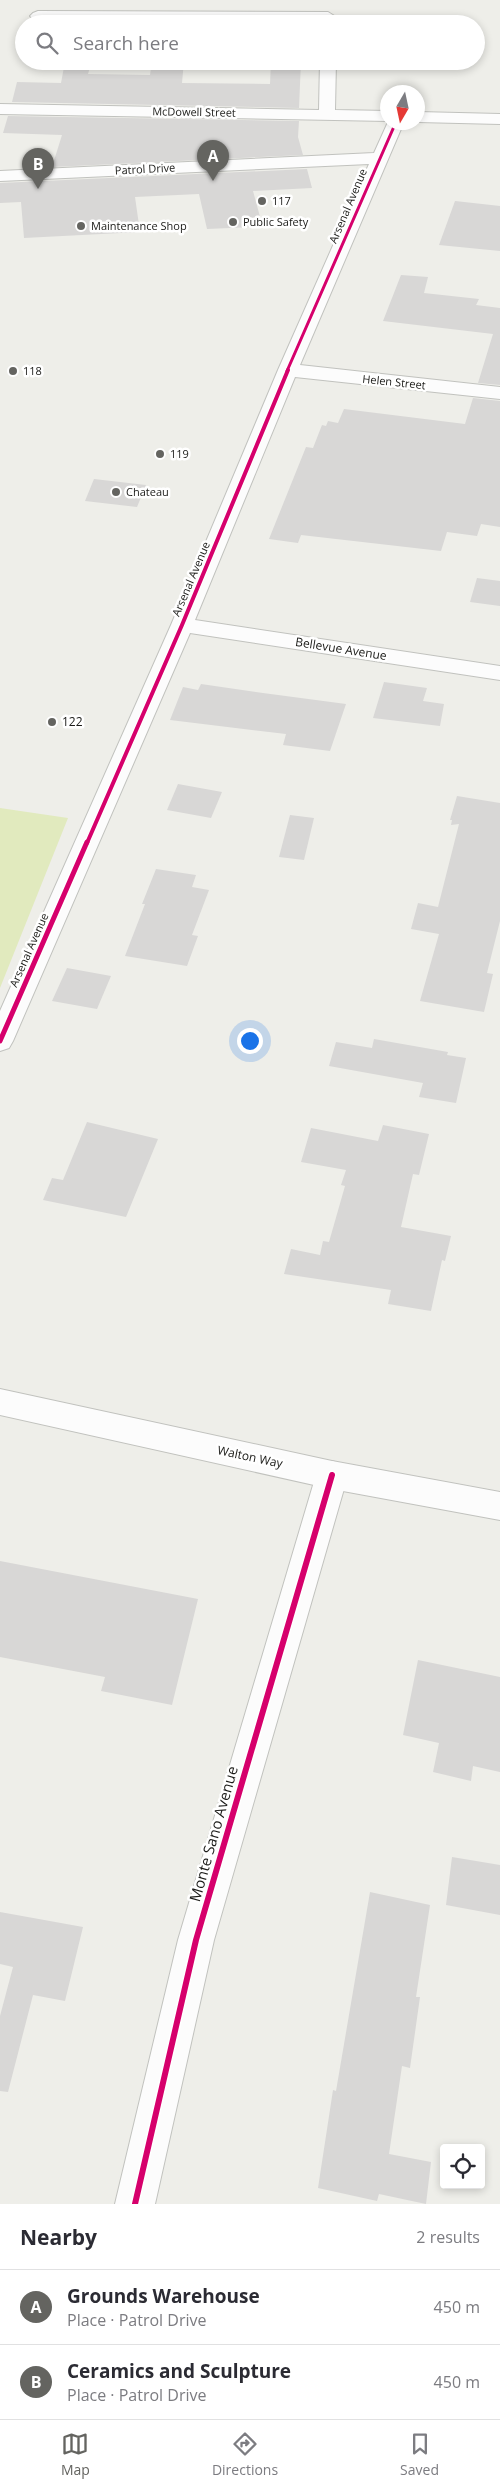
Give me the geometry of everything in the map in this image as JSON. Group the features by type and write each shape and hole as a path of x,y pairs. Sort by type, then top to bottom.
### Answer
{"street":[{"path":"328,0 328,15"},
{"path":"327,114 328,70"},
{"name":"McDowell Street","path":"0,109 380,116"},
{"path":"425,117 500,119"},
{"name":"Arsenal Avenue","path":"0,1041 182,625 288,370 392,130"},
{"name":"Patrol Drive","path":"0,176 379,158"},
{"name":"Helen Street","path":"288,370 500,393"},
{"name":"Bellevue Avenue","path":"182,625 500,673"},
{"name":"Walton Way","path":"0,1402 332,1475 500,1506"},
{"name":"Monte Sano Avenue","path":"135,2204 196,1940 332,1475"}],"green space":[{"path":"0,808 68,818 0,988"}],"building":[{"path":"63,70 89,70 88,74 150,75 151,70 183,70 182,83 270,84 271,70 301,70 299,108 12,102 17,82 61,83"},
{"path":"8,116 299,121 298,137 303,155 52,167 62,135 3,133"},
{"path":"307,169 312,188 253,191 262,224 252,225 253,227 207,229 199,194 135,197 140,232 24,238 21,202 0,203 0,183"},
{"path":"455,201 500,206 500,251 439,245"},
{"path":"401,275 428,277 424,293 479,299 476,305 500,308 500,385 478,383 493,334 383,321"},
{"path":"473,398 500,401 500,527 481,524 477,536 447,532 441,551 301,535 298,543 269,539 306,447 313,448 322,425 326,426 328,421 338,423 344,409 465,424"},
{"name":"Chateau","path":"94,479 146,485 137,507 85,501"},
{"path":"477,578 500,581 500,606 470,602"},
{"path":"384,682 427,688 423,701 444,704 440,726 373,718"},
{"path":"201,684 346,704 330,751 283,745 286,734 170,720 183,687 198,690"},
{"path":"178,784 222,792 211,818 167,810"},
{"path":"457,796 500,803 500,921 487,973 493,974 484,1012 420,1001 439,934 411,929 418,903 438,907 459,824 451,825 452,820 450,820"},
{"path":"290,815 314,818 304,860 279,857"},
{"path":"156,869 196,875 192,887 209,890 192,935 198,936 187,966 125,956"},
{"path":"67,968 111,976 97,1009 52,1001"},
{"path":"374,1039 448,1052 447,1055 466,1058 456,1103 419,1097 423,1083 329,1066 336,1042 372,1048"},
{"path":"87,1122 158,1139 126,1217 43,1200 52,1178 63,1180"},
{"path":"383,1125 429,1134 419,1175 413,1174 401,1227 451,1236 445,1261 442,1260 431,1311 388,1304 391,1290 284,1274 291,1249 320,1255 323,1241 329,1242 345,1186 341,1185 346,1170 301,1162 311,1128 378,1141"},
{"path":"0,1561 198,1599 172,1705 101,1691 105,1677 0,1657"},
{"path":"418,1660 500,1677 500,1772 473,1766 471,1781 433,1772 439,1743 403,1735"},
{"path":"452,1857 500,1865 500,1915 446,1905"},
{"path":"370,1892 430,1905 416,1997 420,1997 410,2068 402,2066 389,2154 431,2162 426,2204 379,2194 377,2201 318,2188 333,2090 336,2091"},
{"path":"0,1912 83,1927 65,2001 33,1995 8,2092 0,2091 0,2016 13,1967 0,1964"}],"cycle path":[{"path":"0,1041 182,625 288,370 393,130"},
{"path":"135,2204 196,1940 332,1475"}],"place":[{"name":"Grounds Warehouse","path":"213,181"},
{"name":"Ceramics and Sculpture","path":"38,189"},
{"name":"117","path":"262,201"},
{"name":"Public Safety","path":"233,222"},
{"name":"Maintenance Shop","path":"81,226"},
{"name":"118","path":"13,371"},
{"name":"119","path":"160,454"},
{"name":"Chateau","path":"116,492"},
{"name":"122","path":"52,722"}]}
